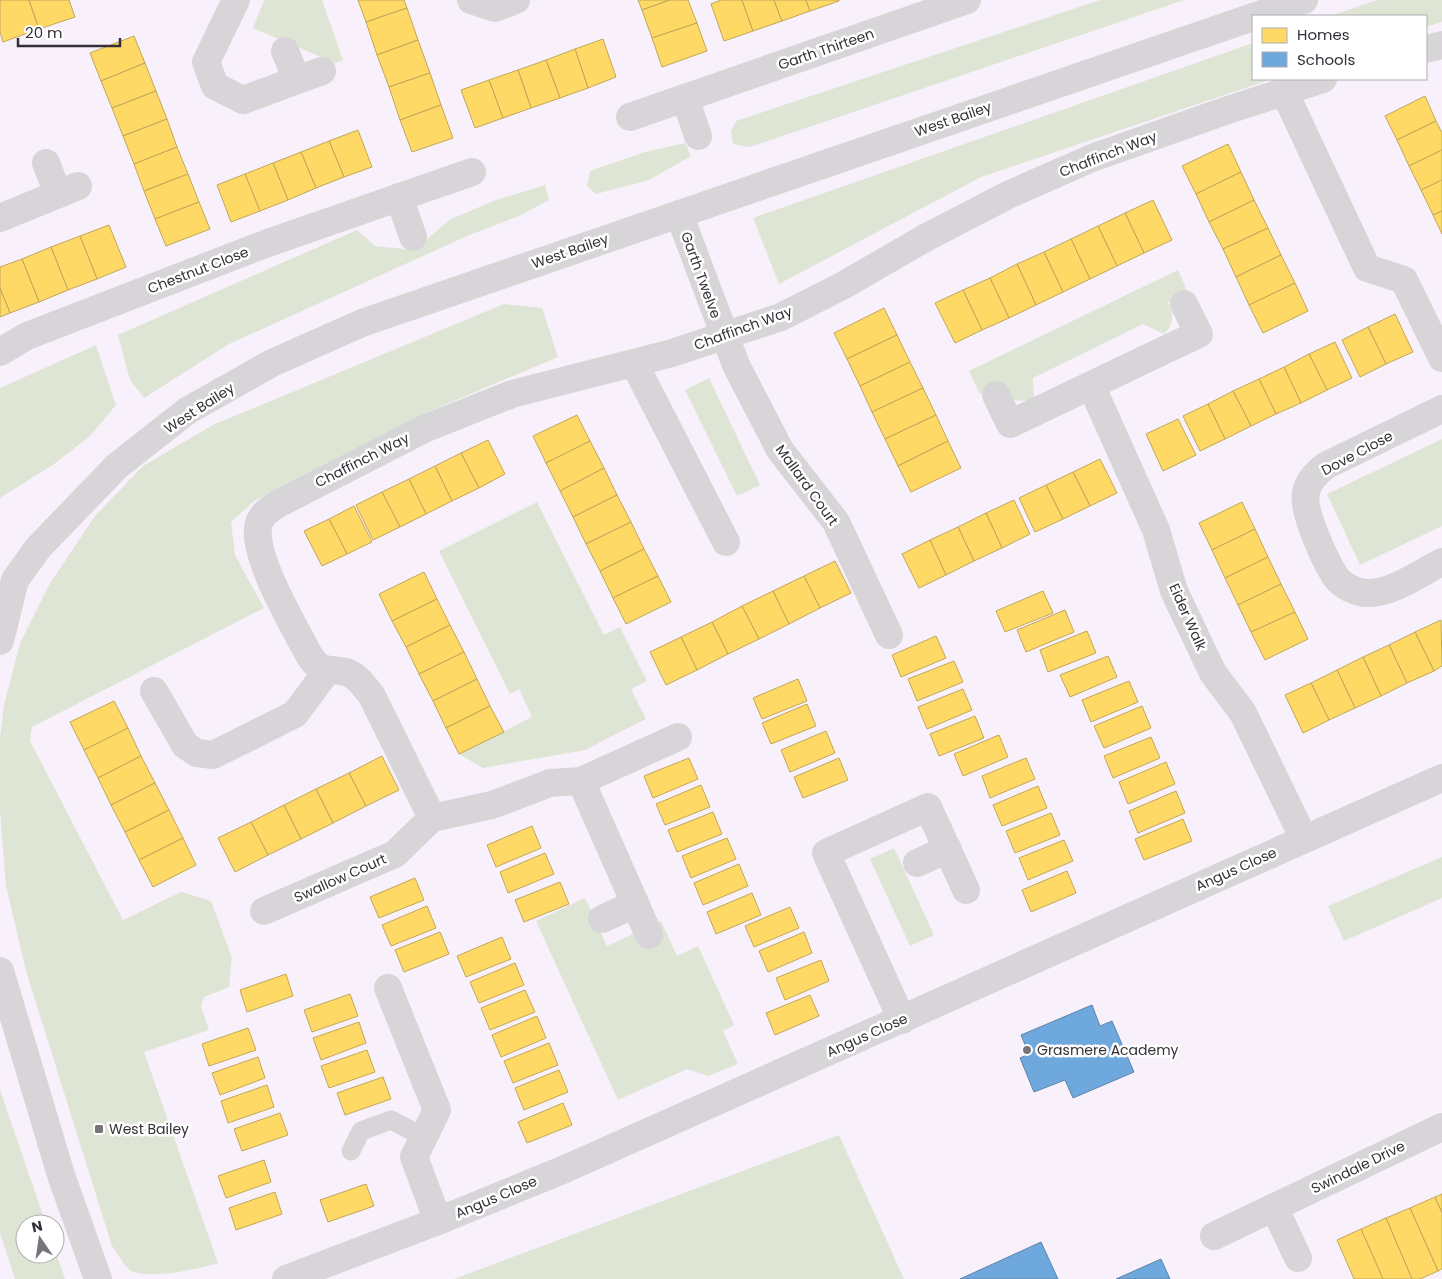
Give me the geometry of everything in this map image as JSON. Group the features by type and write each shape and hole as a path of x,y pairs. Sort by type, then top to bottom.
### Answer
{"street":[{"path":"236,0 206,62 215,86 243,100 309,76 285,51"},
{"path":"471,0 495,8 516,0"},
{"name":"Garth Thirteen","path":"630,117 967,0"},
{"name":"West Bailey","path":"1261,15 1304,0"},
{"name":"West Bailey","path":"0,641 8,577 117,466 187,411 272,363 362,322 1252,18"},
{"path":"1427,49 1442,46"},
{"name":"Chaffinch Way","path":"327,671 314,664 309,655 264,562 258,543 258,527 263,515 276,505 424,429 512,394 634,363 781,317 1010,194 1092,158 1321,80"},
{"path":"1284,92 1367,268 1404,280 1442,358"},
{"path":"685,98 698,136"},
{"path":"0,218 68,190 46,164"},
{"name":"Chestnut Close","path":"0,352 27,336 265,244 472,172"},
{"path":"399,197 413,237"},
{"name":"Garth Twelve","path":"678,214 724,336"},
{"path":"996,395 1010,424 1199,334 1184,304"},
{"name":"Mallard Court","path":"724,336 736,365 780,450 836,522 889,635"},
{"path":"634,363 726,542"},
{"name":"Eider Walk","path":"1091,386 1156,530 1174,591 1214,673 1243,713 1304,839"},
{"name":"Dove Close","path":"1442,409 1325,466 1312,477 1306,493 1305,506 1335,576 1344,585 1355,590 1368,593 1386,590 1442,562"},
{"path":"154,691 185,745 197,753 213,755 295,714 327,671 346,672 359,679 372,696 432,818 492,805 550,783 581,781 678,737"},
{"name":"Angus Close","path":"286,1279 438,1222 565,1169 1442,778"},
{"path":"581,781 649,936"},
{"path":"902,1020 826,853 928,806 966,890"},
{"name":"Swallow Court","path":"264,911 395,854 432,818"},
{"path":"917,863 948,849"},
{"path":"602,919 636,904"},
{"path":"0,971 61,1175 98,1279"},
{"path":"388,988 437,1110 414,1157 438,1222"},
{"name":"Swindale Drive","path":"1214,1236 1442,1127"},
{"path":"1274,1208 1298,1258"}],"lane":[{"path":"351,1151 361,1132 391,1120 424,1137"}],"green space":[{"path":"264,0 322,0 343,60 335,63 253,28"},
{"path":"1100,0 1184,0 750,147 733,144 731,131 736,121"},
{"path":"1377,0 1442,0 1442,22 1427,27 1427,15 1333,15"},
{"path":"1252,43 1252,80 1269,80 981,177 779,284 753,218"},
{"path":"685,143 691,156 649,180 596,194 587,186 590,171 645,152"},
{"path":"545,185 549,200 519,216 467,236 229,344 144,398 130,380 118,335 357,230 375,246 414,250 451,219 496,200"},
{"path":"1178,270 1188,293 1168,302 1172,319 1170,326 1164,334 1143,324 1033,378 1034,401 1012,400 1000,384 980,394 969,371"},
{"path":"504,304 542,308 558,357 428,412 254,501 231,522 235,555 264,608 32,727 30,741 123,920 181,892 211,901 232,958 229,987 204,997 201,1006 209,1030 144,1052 218,1263 186,1271 162,1274 131,1271 112,1246 26,971 6,886 0,812 0,737 4,705 20,643 49,585 95,516 143,466 213,425"},
{"path":"96,345 116,405 90,436 54,464 0,498 0,388"},
{"path":"709,378 760,485 737,496 685,390"},
{"path":"1442,439 1442,526 1360,565 1327,494"},
{"path":"537,502 604,635 620,627 647,681 631,689 646,719 585,750 483,768 459,754 532,717 519,689 510,694 439,551"},
{"path":"894,848 934,935 910,946 870,859"},
{"path":"1442,857 1442,898 1344,941 1328,906"},
{"path":"585,898 607,946 661,921 677,956 698,946 734,1025 723,1031 738,1064 708,1076 687,1069 618,1100 536,921"},
{"path":"0,1090 43,1214 15,1214 15,1264 60,1264 65,1279 15,1279 0,1233"},
{"path":"839,1135 904,1279 454,1279"}],"building: Homes":[{"path":"0,0 29,0 39,29 3,42 0,32"},
{"path":"29,0 69,0 75,17 39,29"},
{"path":"358,0 404,0 407,8 366,22"},
{"path":"638,0 670,0 642,10"},
{"path":"670,0 688,0 697,23 652,38 642,10"},
{"path":"721,0 742,0 753,31 724,41 711,4"},
{"path":"742,0 774,0 782,21 753,31"},
{"path":"774,0 806,0 810,11 782,21"},
{"path":"806,0 839,0 839,1 810,11"},
{"path":"407,8 418,40 377,55 366,22"},
{"path":"697,23 707,51 662,67 652,38"},
{"path":"134,36 145,63 101,81 90,53"},
{"path":"603,39 616,77 588,88 575,49"},
{"path":"418,40 430,73 389,87 377,55"},
{"path":"575,49 588,88 560,98 546,60"},
{"path":"546,60 560,98 531,108 518,70"},
{"path":"145,63 156,91 112,108 101,81"},
{"path":"518,70 531,108 503,118 489,80"},
{"path":"430,73 441,105 400,120 389,87"},
{"path":"489,80 503,118 475,128 461,90"},
{"path":"156,91 167,119 123,136 112,108"},
{"path":"1425,96 1436,121 1397,140 1385,116"},
{"path":"441,105 453,138 412,152 400,120"},
{"path":"167,119 177,147 134,164 123,136"},
{"path":"1436,121 1442,133 1442,150 1409,166 1397,140"},
{"path":"358,130 372,167 344,177 329,141"},
{"path":"329,141 344,177 316,188 301,152"},
{"path":"1228,144 1241,172 1196,194 1182,166"},
{"path":"177,147 188,174 144,191 134,164"},
{"path":"1442,150 1442,180 1421,190 1409,166"},
{"path":"301,152 316,188 288,200 273,163"},
{"path":"273,163 288,200 260,211 245,174"},
{"path":"1241,172 1254,200 1209,222 1196,194"},
{"path":"188,174 199,202 155,219 144,191"},
{"path":"245,174 260,211 231,222 217,185"},
{"path":"1442,180 1442,211 1433,215 1421,190"},
{"path":"1153,200 1172,240 1144,253 1125,213"},
{"path":"1254,200 1268,228 1223,249 1209,222"},
{"path":"199,202 210,229 166,246 155,219"},
{"path":"1442,211 1442,234 1433,215"},
{"path":"1125,213 1144,253 1117,266 1098,226"},
{"path":"109,225 126,267 97,279 80,236"},
{"path":"1098,226 1117,266 1090,279 1071,239"},
{"path":"1268,228 1281,255 1236,277 1223,249"},
{"path":"80,236 97,279 68,290 51,247"},
{"path":"1071,239 1090,279 1063,292 1044,252"},
{"path":"51,247 68,290 39,302 22,259"},
{"path":"1044,252 1063,292 1036,305 1017,264"},
{"path":"1281,255 1295,283 1249,305 1236,277"},
{"path":"22,259 39,302 10,313 0,288 0,267"},
{"path":"1017,264 1036,305 1009,318 990,278"},
{"path":"990,278 1009,318 982,330 963,290"},
{"path":"1295,283 1308,311 1263,333 1249,305"},
{"path":"0,288 10,313 0,317"},
{"path":"963,290 982,330 955,343 935,303"},
{"path":"884,308 897,335 847,359 834,333"},
{"path":"1395,314 1413,352 1386,364 1368,327"},
{"path":"1368,327 1386,364 1360,377 1342,340"},
{"path":"897,335 910,362 860,386 847,359"},
{"path":"1335,342 1352,378 1327,390 1309,354"},
{"path":"1309,354 1327,390 1301,403 1284,367"},
{"path":"910,362 923,388 872,412 860,386"},
{"path":"1284,367 1301,403 1276,414 1259,379"},
{"path":"1259,379 1276,414 1251,426 1233,391"},
{"path":"923,388 936,415 885,439 872,412"},
{"path":"1233,391 1251,426 1225,439 1208,404"},
{"path":"1208,404 1225,439 1200,451 1183,416"},
{"path":"577,415 590,441 546,463 533,436"},
{"path":"936,415 948,441 898,466 885,439"},
{"path":"1178,419 1196,455 1163,471 1146,434"},
{"path":"488,440 505,474 479,488 461,453"},
{"path":"590,441 604,468 560,491 546,463"},
{"path":"948,441 961,468 911,492 898,466"},
{"path":"461,453 479,488 452,501 435,466"},
{"path":"1100,459 1117,493 1090,506 1073,472"},
{"path":"435,466 452,501 426,514 409,479"},
{"path":"604,468 617,495 573,517 560,491"},
{"path":"1073,472 1090,506 1063,519 1046,485"},
{"path":"409,479 426,514 400,527 382,492"},
{"path":"1046,485 1063,519 1035,532 1019,498"},
{"path":"382,492 400,527 373,540 356,505"},
{"path":"617,495 631,522 586,544 573,517"},
{"path":"1014,500 1030,534 1002,548 986,513"},
{"path":"1242,502 1255,529 1212,550 1199,523"},
{"path":"354,506 372,542 347,554 329,519"},
{"path":"986,513 1002,548 974,561 958,527"},
{"path":"329,519 347,554 322,566 304,531"},
{"path":"631,522 644,549 600,571 586,544"},
{"path":"958,527 974,561 946,575 930,540"},
{"path":"1255,529 1268,557 1225,578 1212,550"},
{"path":"930,540 946,575 919,588 902,554"},
{"path":"644,549 658,576 613,598 600,571"},
{"path":"1268,557 1281,584 1238,605 1225,578"},
{"path":"835,561 851,593 820,608 804,576"},
{"path":"424,572 437,599 392,621 379,594"},
{"path":"658,576 671,602 626,624 613,598"},
{"path":"804,576 820,608 789,624 773,591"},
{"path":"1281,584 1295,612 1251,632 1238,605"},
{"path":"773,591 789,624 759,639 742,606"},
{"path":"1043,591 1053,613 1005,632 996,611"},
{"path":"437,599 450,625 406,647 392,621"},
{"path":"742,606 759,639 728,654 712,622"},
{"path":"1065,610 1074,632 1026,652 1017,630"},
{"path":"1295,612 1308,639 1265,660 1251,632"},
{"path":"1441,620 1442,666 1434,671 1415,632"},
{"path":"712,622 728,654 697,670 681,637"},
{"path":"450,625 464,652 419,674 406,647"},
{"path":"1087,631 1096,653 1048,672 1040,650"},
{"path":"1415,632 1434,671 1407,683 1389,645"},
{"path":"936,636 946,658 901,677 892,655"},
{"path":"681,637 697,670 666,685 650,652"},
{"path":"1389,645 1407,683 1381,696 1363,657"},
{"path":"464,652 477,679 433,701 419,674"},
{"path":"1108,656 1117,677 1070,697 1060,675"},
{"path":"1363,657 1381,696 1355,708 1337,670"},
{"path":"954,661 963,682 917,701 908,679"},
{"path":"1337,670 1355,708 1329,720 1311,683"},
{"path":"477,679 490,706 446,728 433,701"},
{"path":"798,679 807,701 762,719 753,698"},
{"path":"1129,681 1138,702 1091,722 1082,700"},
{"path":"1311,683 1329,720 1303,733 1285,695"},
{"path":"963,689 972,710 927,729 918,707"},
{"path":"114,701 128,728 84,750 70,722"},
{"path":"807,704 816,726 771,744 762,723"},
{"path":"490,706 504,732 459,754 446,728"},
{"path":"1142,706 1151,728 1104,748 1094,726"},
{"path":"975,716 984,738 939,756 930,734"},
{"path":"128,728 141,756 98,778 84,750"},
{"path":"826,731 835,753 790,772 781,750"},
{"path":"999,735 1008,757 963,776 954,754"},
{"path":"1151,737 1160,758 1113,778 1104,756"},
{"path":"141,756 155,783 111,805 98,778"},
{"path":"382,756 399,790 366,806 349,773"},
{"path":"689,758 698,779 653,798 644,776"},
{"path":"839,758 848,780 803,798 794,777"},
{"path":"1026,758 1035,779 990,798 982,776"},
{"path":"1166,762 1175,784 1128,804 1119,782"},
{"path":"349,773 366,806 333,823 316,789"},
{"path":"155,783 169,810 125,832 111,805"},
{"path":"701,785 710,807 665,825 656,804"},
{"path":"1038,786 1047,808 1002,826 993,805"},
{"path":"316,789 333,823 301,839 284,805"},
{"path":"1176,791 1185,813 1138,833 1129,811"},
{"path":"284,805 301,839 268,855 251,822"},
{"path":"169,810 183,838 139,860 125,832"},
{"path":"713,812 722,834 677,852 668,830"},
{"path":"1051,813 1060,835 1015,853 1006,831"},
{"path":"1183,819 1192,841 1144,860 1135,839"},
{"path":"251,822 268,855 235,872 218,838"},
{"path":"532,826 541,848 496,867 487,845"},
{"path":"183,838 196,865 153,887 139,860"},
{"path":"727,838 736,859 691,878 682,856"},
{"path":"1064,840 1073,861 1028,880 1019,858"},
{"path":"545,853 554,874 508,893 500,872"},
{"path":"739,864 748,886 703,905 694,883"},
{"path":"1067,871 1076,893 1031,912 1022,890"},
{"path":"415,878 424,900 379,918 370,897"},
{"path":"560,882 569,904 524,922 515,900"},
{"path":"752,893 761,915 716,934 707,912"},
{"path":"427,906 436,928 391,946 382,925"},
{"path":"790,907 799,928 754,947 745,926"},
{"path":"440,932 449,954 404,972 395,950"},
{"path":"804,932 812,953 768,972 759,951"},
{"path":"502,937 511,959 466,977 457,956"},
{"path":"821,960 829,981 785,1000 776,978"},
{"path":"515,963 524,985 479,1003 470,982"},
{"path":"286,974 293,996 247,1012 240,990"},
{"path":"525,990 535,1012 490,1030 481,1008"},
{"path":"350,994 358,1016 312,1032 304,1010"},
{"path":"810,995 819,1016 775,1035 766,1013"},
{"path":"537,1016 546,1038 501,1057 492,1035"},
{"path":"359,1022 366,1043 321,1060 313,1038"},
{"path":"248,1028 256,1050 209,1066 202,1044"},
{"path":"549,1043 558,1065 513,1083 504,1061"},
{"path":"367,1050 375,1072 329,1088 321,1066"},
{"path":"258,1057 265,1078 220,1095 212,1073"},
{"path":"559,1070 568,1092 524,1110 515,1088"},
{"path":"383,1077 391,1099 345,1115 337,1093"},
{"path":"267,1085 274,1107 228,1123 221,1101"},
{"path":"563,1103 572,1125 527,1143 518,1122"},
{"path":"280,1113 288,1135 242,1151 234,1129"},
{"path":"264,1160 271,1182 226,1198 218,1176"},
{"path":"366,1184 374,1206 328,1222 320,1200"},
{"path":"275,1192 282,1214 236,1230 229,1208"},
{"path":"1442,1194 1442,1213 1435,1197"},
{"path":"1435,1197 1442,1213 1442,1269 1438,1271 1410,1208"},
{"path":"1410,1208 1438,1271 1420,1279 1412,1279 1386,1218"},
{"path":"1386,1218 1412,1279 1383,1279 1361,1229"},
{"path":"1361,1229 1383,1279 1354,1279 1337,1240"}],"building: Schools":[{"path":"1092,1005 1100,1026 1112,1021 1134,1072 1073,1098 1065,1080 1034,1092 1020,1058 1029,1054 1021,1035"},
{"path":"1041,1242 1058,1279 960,1279"},
{"path":"1161,1259 1170,1279 1116,1279"}],"place":[{"name":"Grasmere Academy","path":"1027,1050"},
{"name":"West Bailey","path":"99,1129"}]}
